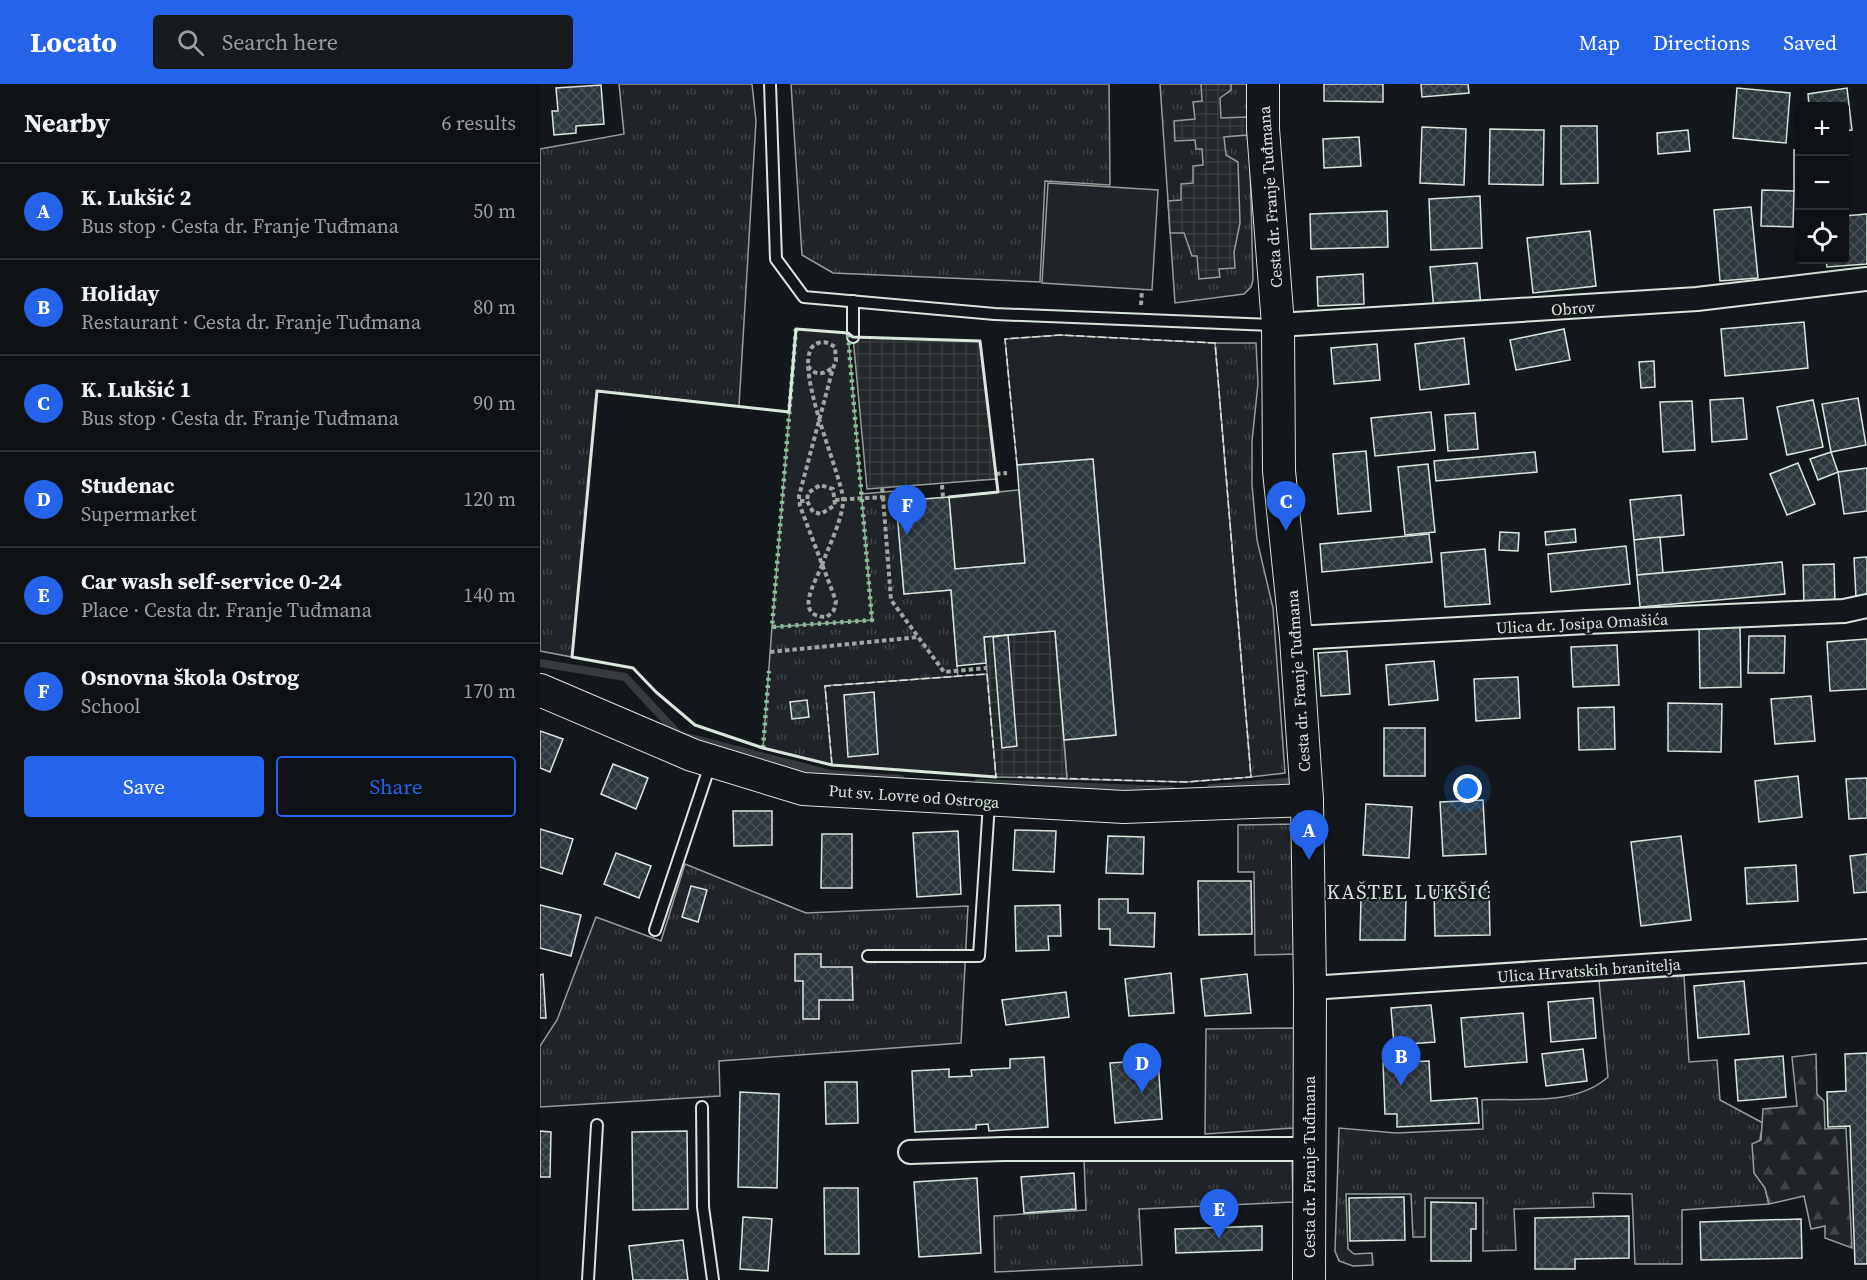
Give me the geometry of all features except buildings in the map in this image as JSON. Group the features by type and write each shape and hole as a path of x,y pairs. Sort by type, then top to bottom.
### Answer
{"main road":[{"name":"Cesta dr. Franje Tuđmana","path":"1263,84 1255,128 1278,325 1279,471 1296,638 1307,800 1310,988 1309,1280"},
{"name":"Put sv. Lovre od Ostroga","path":"540,690 692,755 712,759 803,789 1124,807 1307,800"}],"street":[{"name":"Obrov","path":"1278,325 1697,299 1867,279"},
{"name":"Ulica dr. Josipa Omašića","path":"1296,638 1844,611 1867,606"},
{"name":"Ulica Hrvatskih branitelja","path":"1310,988 1867,951"},
{"path":"910,1152 1004,1149 1309,1149"}],"lane":[{"path":"770,84 776,259 804,297 995,314 1278,325"},
{"path":"853,301 853,338"},
{"path":"656,930 712,759"},
{"path":"868,956 979,956 990,800"},
{"path":"702,1107 703,1207 713,1280"},
{"path":"588,1280 597,1125"}],"path":[{"path":"807,364 808,350 814,344 828,342 835,347 836,361 819,419 800,501 822,566 836,601 834,610 827,617 817,617 810,612 808,603 822,566 843,500 819,419 807,364"},
{"path":"807,364 813,372 818,373 825,373 833,368"},
{"path":"996,474 1007,473"},
{"path":"820,485 833,489 835,500 830,511 821,514 813,512 807,501 808,493 820,485"},
{"path":"942,485 943,498"},
{"path":"882,487 891,600 944,672 987,669"},
{"path":"835,500 883,497"},
{"path":"800,501 807,501"},
{"path":"770,652 919,637"}],"green space":[{"path":"619,84 752,84 756,121 739,406 597,391 572,657 540,651 540,149 624,134"},
{"path":"791,84 1109,84 1110,185 1045,181 1040,282 833,273 802,255"},
{"path":"1160,84 1248,84 1253,280 1251,287 1244,294 1175,303"},
{"path":"1048,183 1158,190 1152,290 1042,283"},
{"path":"796,329 848,333 872,620 772,627"},
{"path":"1060,335 1215,343 1251,777 1186,782 1067,779 1064,740 1116,735 1093,459 1017,465 1005,339"},
{"path":"1215,343 1256,343 1258,384 1252,441 1252,485 1257,540 1273,608 1285,773 1251,777"},
{"path":"896,491 904,594 951,590 958,677 825,686 832,765 763,748 772,627 872,620 861,494"},
{"path":"987,674 996,777 832,765 825,686"},
{"path":"1296,824 1296,954 1255,955 1254,872 1238,872 1238,825"},
{"path":"685,864 806,913 968,906 961,1043 719,1061 720,1096 540,1107 540,1046 557,1020 596,917 661,941"},
{"path":"1684,976 1689,1062 1717,1060 1720,1100 1763,1123 1754,1172 1765,1188 1769,1204 1682,1210 1682,1264 1635,1264 1632,1194 1593,1193 1594,1207 1514,1209 1516,1250 1483,1251 1483,1198 1425,1198 1425,1237 1413,1237 1411,1194 1346,1194 1348,1249 1354,1254 1372,1253 1373,1265 1353,1266 1339,1261 1335,1251 1339,1128 1396,1133 1483,1129 1482,1100 1548,1099 1580,1093 1608,1077 1599,981"},
{"path":"1295,1028 1294,1128 1205,1134 1206,1029"},
{"path":"1816,1054 1817,1094 1824,1101 1825,1129 1846,1128 1852,1248 1825,1238 1825,1226 1811,1229 1804,1196 1769,1204 1765,1188 1754,1173 1752,1144 1761,1140 1763,1109 1797,1106 1792,1057"},
{"path":"1084,1159 1292,1159 1293,1202 1139,1209 1142,1265 995,1272 994,1216 1086,1210"}],"shaded area":[{"path":"1201,84 1231,84 1231,90 1220,98 1221,118 1247,117 1247,135 1224,137 1226,155 1238,162 1240,223 1234,252 1235,268 1219,269 1220,277 1199,279 1197,256 1192,256 1184,233 1170,233 1168,201 1181,200 1181,184 1193,183 1193,166 1203,165 1202,149 1196,149 1195,140 1175,141 1174,121 1195,119 1193,102 1202,101"},
{"path":"853,337 980,341 996,479 867,489"},
{"path":"1019,490 1025,563 955,569 949,497"},
{"path":"1055,631 1067,779 996,777 984,637"}],"waterway":[{"path":"540,663 625,677 679,735 831,774 900,779"},
{"path":"1211,788 1296,781"},
{"path":"978,783 1172,790"}],"hedge":[{"path":"796,329 772,627 872,620 848,335"},
{"path":"763,748 769,671"}],"fence":[{"path":"1017,465 1005,339 1060,335 1215,343 1251,777 1186,782 1018,777"},
{"path":"832,765 825,686 987,674 996,777"}],"wall":[{"path":"949,497 998,492 980,341 853,337 848,333 796,329 789,412 597,391 572,657 633,668 656,692 695,725 763,748 832,765 996,777"}],"place":[{"name":"K. Lukšić 1","path":"1286,531"},
{"name":"Osnovna škola Ostrog","path":"907,535"},
{"name":"K. Lukšić 2","path":"1309,860"},
{"name":"Holiday","path":"1401,1086"},
{"name":"Studenac","path":"1142,1093"},
{"name":"Car wash self-service 0-24","path":"1219,1239"}],"district":[{"name":"KAŠTEL LUKŠIĆ","path":"1409,892"}]}
